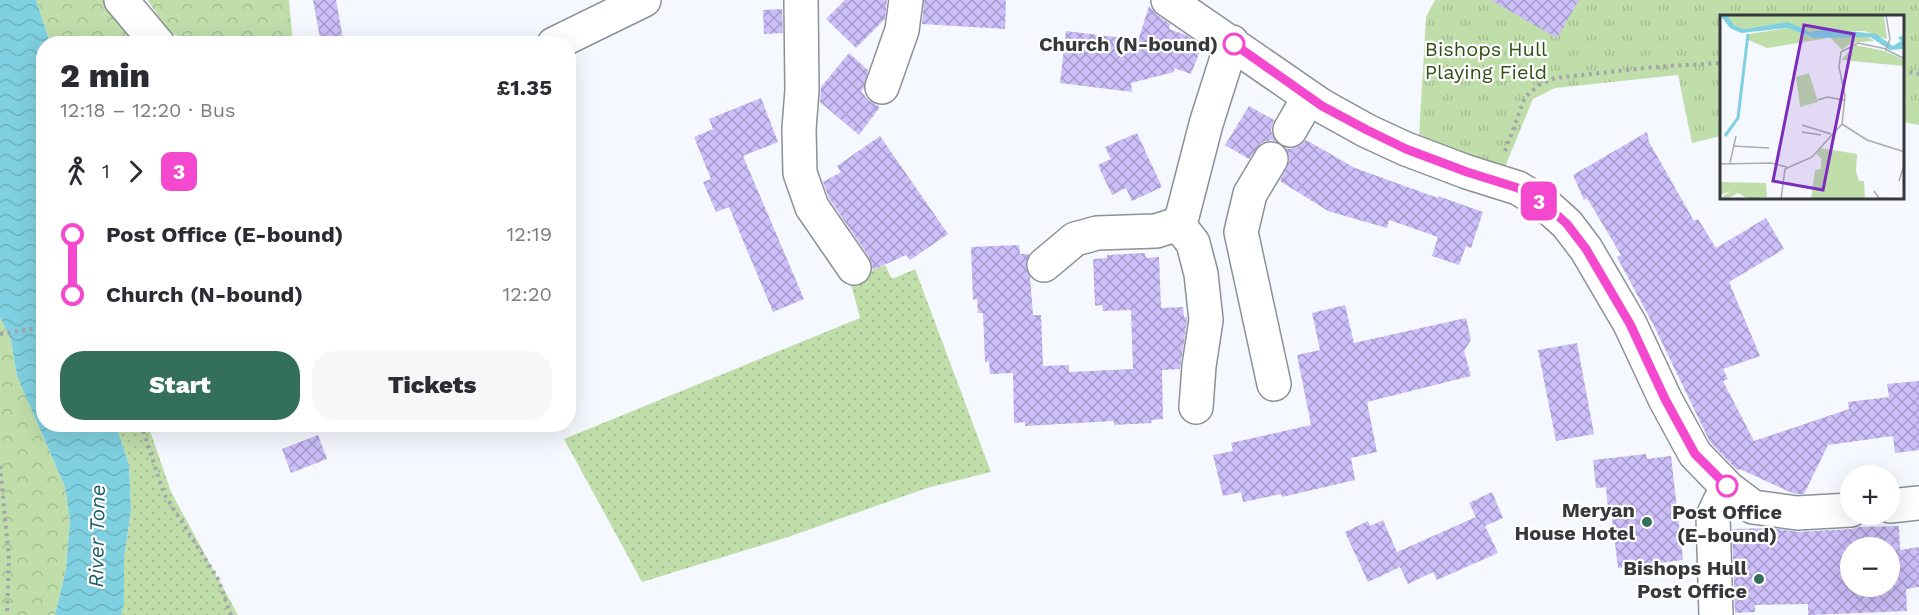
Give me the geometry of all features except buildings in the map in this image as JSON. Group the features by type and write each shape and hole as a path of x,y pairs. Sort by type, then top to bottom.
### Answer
{"street":[{"path":"121,0 151,36"},
{"path":"569,36 633,3 644,0"},
{"path":"801,0 800,173 812,207 854,268"},
{"path":"882,87 902,30 906,0"},
{"path":"1168,0 1310,97 1367,130 1406,149 1518,188 1547,206 1567,224 1586,249 1630,324 1665,399 1695,454 1729,489 1754,507 1797,513 1840,511"},
{"path":"1179,224 1206,124 1232,42"},
{"path":"1290,130 1310,97"},
{"path":"1270,159 1250,194 1241,232 1274,384"},
{"path":"1044,265 1075,239 1097,233 1156,231 1179,224"},
{"path":"1179,224 1193,243 1203,286 1206,320 1196,407"},
{"path":"1716,615 1713,516 1729,489"},
{"path":"1900,505 1919,503"}],"path":[{"path":"1494,181 1525,97 1539,85 1555,78 1654,67 1720,63"},
{"path":"1904,71 1919,74"},
{"path":"1,334 36,328"},
{"path":"144,432 164,494 218,579 231,615"},
{"path":"0,466 9,558 7,615"}],"green space":[{"path":"36,0 104,0 107,9 130,36 48,36"},
{"path":"148,0 289,0 292,36 177,36 166,30"},
{"name":"Bishops Hull Playing Field","path":"1435,0 1919,0 1919,125 1904,122 1904,15 1720,15 1720,136 1692,143 1678,75 1555,88 1533,99 1505,167 1419,137 1426,17"},
{"path":"885,265 892,279 915,269 991,472 927,488 788,537 642,582 564,439 860,318 850,280"},
{"path":"0,317 11,340 17,376 36,420 36,432 41,432 65,487 70,520 66,569 55,615 0,615"},
{"path":"118,432 150,432 171,492 238,615 121,615 124,604 124,559 131,510 129,465"}],"water":[{"path":"0,0 36,0 48,36 36,36 36,420 17,376 11,340 0,317"},
{"name":"River Tone","path":"41,432 118,432 129,465 131,510 124,559 124,604 121,615 55,615 66,569 70,520 65,487"}],"bus line":[{"name":"3","path":"1234,44 1322,106 1367,130 1406,149 1518,188 1547,206 1567,224 1586,249 1630,324 1665,399 1695,454 1727,486"}],"place":[{"name":"Church (N-bound)","path":"1234,44"},
{"name":"Post Office (E-bound)","path":"1727,486"},
{"name":"Meryan House Hotel","path":"1647,522"},
{"name":"Bishops Hull Post Office","path":"1759,579"}]}
